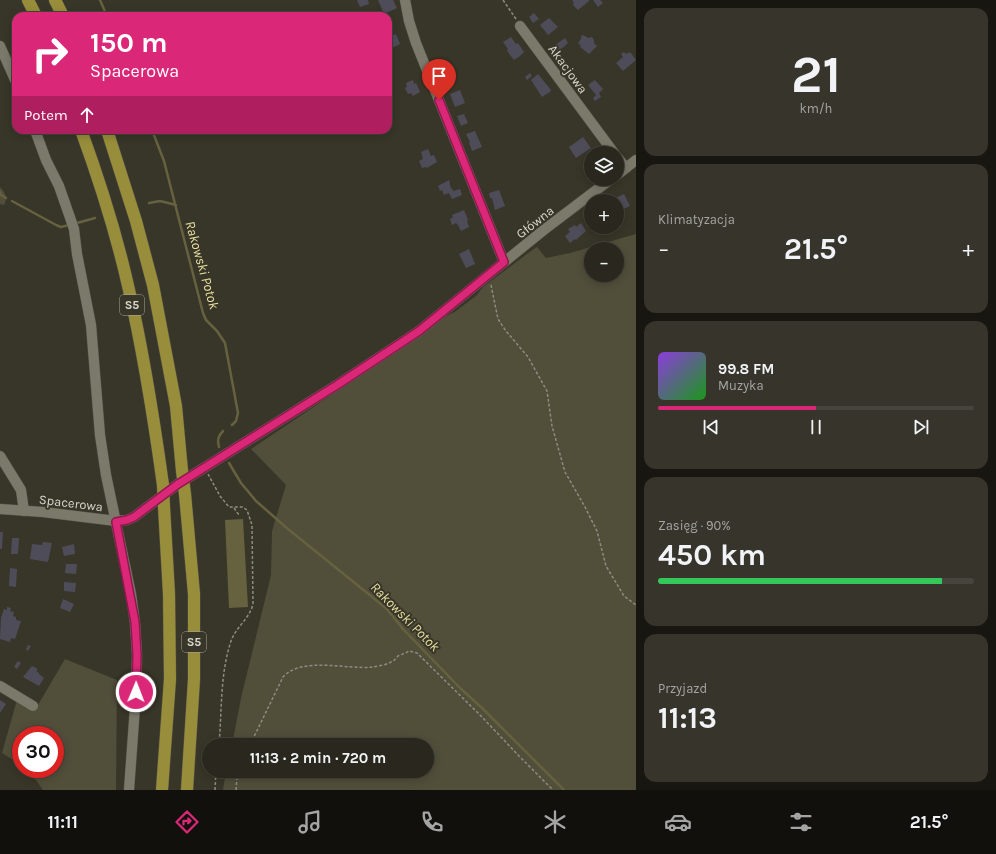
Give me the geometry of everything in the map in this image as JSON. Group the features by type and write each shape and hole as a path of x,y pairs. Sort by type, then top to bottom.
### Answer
{"highway":[{"path":"28,0 34,12"},
{"path":"55,0 61,12"},
{"name":"S5","path":"82,134 113,228 129,289 152,405 163,485 169,594 170,679 162,790"},
{"name":"S5","path":"108,134 136,221 153,285 176,406 194,602 194,679 187,790"}],"street":[{"path":"405,0 409,21 416,43 504,262"},
{"name":"Akacjowa","path":"520,26 609,146"},
{"path":"0,46 12,73"},
{"path":"36,134 46,160 61,192 74,229 77,254 91,325 100,435 106,475 135,622 137,655 136,692 129,790"},
{"path":"624,166 626,168 636,160"},
{"name":"Główna","path":"419,331 504,262 602,186"},
{"name":"Spacerowa","path":"0,509 43,512 116,522 127,520 134,517 178,484 337,385 419,331"},
{"path":"0,456 21,490 24,511"},
{"path":"0,686 33,706"}],"path":[{"path":"503,0 520,26"},
{"path":"489,275 498,319 528,357 547,391 552,426 565,472 597,531 606,566 624,596 636,605"},
{"path":"204,468 220,496 229,506 234,508 239,515"},
{"path":"219,738 222,685 226,659 236,630 252,609 253,604 252,525 247,510 242,507 234,508"},
{"path":"253,738 283,677 288,672 304,666 337,666 353,668 373,667 391,662 400,655 409,651 417,653 553,790"},
{"path":"214,790 215,778"},
{"path":"236,790 237,778"}],"shaded area":[{"path":"0,187 5,195 6,200 4,205 0,204"},
{"path":"636,234 636,790 223,790 225,778 434,778 434,738 233,738 241,698 271,575 272,531 286,485 251,449 456,311 477,295 483,287 537,247 546,258 584,249 584,282 624,282 624,242 608,242"},
{"path":"243,519 248,607 229,608 225,520"},
{"path":"65,659 117,680 116,790 43,790 34,778 64,778 64,726 12,726 12,759 2,753 17,700 35,710"}],"building":[{"path":"357,0 368,0 369,4 360,7"},
{"path":"378,0 393,0 397,8 388,12 383,12"},
{"path":"572,0 589,1 578,10 573,5 574,3"},
{"path":"593,0 600,0 603,3 598,7"},
{"path":"534,13 539,19 533,23 529,17"},
{"path":"549,18 558,27 548,35 540,25"},
{"path":"396,34 400,44 392,48 392,36"},
{"path":"582,35 588,38 592,37 597,46 589,54 580,47 581,46 578,43"},
{"path":"511,37 516,44 518,43 524,52 514,60 507,51 508,49 503,42"},
{"path":"565,38 568,43 558,52 554,46"},
{"path":"624,52 626,54 630,52 636,60 623,71 616,63 623,57 621,54"},
{"path":"530,73 532,76 527,80 525,77"},
{"path":"538,74 551,90 542,97 531,80"},
{"path":"413,80 420,92 413,96 411,93 408,94 405,88 407,87 406,83"},
{"path":"595,80 603,89 599,93 601,97 595,101 593,98 596,95 588,85"},
{"path":"460,90 465,103 455,107 450,94"},
{"path":"464,114 468,123 461,126 457,116"},
{"path":"475,131 482,147 472,151 466,134"},
{"path":"583,137 590,146 584,146 584,153 576,158 569,147"},
{"path":"428,149 431,156 434,155 437,162 427,168 422,168 419,161 423,159 421,152"},
{"path":"449,180 451,189 452,188 453,191 460,189 462,195 452,199 449,193 444,195 442,190 440,191 438,186"},
{"path":"499,190 505,206 495,210 489,193"},
{"path":"624,194 630,206 624,209"},
{"path":"464,210 469,227 461,231 456,223 452,225 450,219 453,217 452,215"},
{"path":"581,223 584,228 584,233 570,243 565,236 570,232 568,229 575,225 576,227"},
{"path":"469,249 475,264 466,268 459,254"},
{"path":"0,532 3,532 2,549 0,549"},
{"path":"12,538 19,538 18,554 11,554"},
{"path":"43,542 52,543 48,562 30,559 32,544 42,545"},
{"path":"74,544 75,554 64,556 62,547"},
{"path":"66,564 77,564 76,574 65,573"},
{"path":"10,568 17,569 16,587 9,586"},
{"path":"64,582 76,583 75,592 64,591"},
{"path":"63,599 74,604 70,612 60,608"},
{"path":"7,607 11,608 10,611 14,612 13,616 16,617 16,620 21,621 15,639 11,638 10,642 0,639 1,618 4,609 7,610"},
{"path":"28,645 31,646 28,651 26,649"},
{"path":"18,661 21,663 17,669 14,667"},
{"path":"32,666 38,669 36,671 44,678 39,686 23,677"},
{"path":"0,700 6,704 0,713"}],"waterway":[{"name":"Rakowski Potok","path":"100,0 105,12"},
{"name":"Rakowski Potok","path":"154,134 164,161 203,313 206,320 217,331 225,343 238,413 236,421 232,425"},
{"path":"0,192 1,195 6,198"},
{"path":"12,201 56,225 61,227 69,225"},
{"path":"149,203 160,201 176,205"},
{"path":"77,223 95,218"},
{"name":"Rakowski Potok","path":"219,447 218,438 223,431"},
{"name":"Rakowski Potok","path":"229,463 241,483 256,501 288,529 387,609 403,629 460,688 564,790"}],"route":[{"path":"136,692 137,655 135,622 131,594 116,522 134,517 178,484 337,385 419,331 504,262 439,100"}]}
